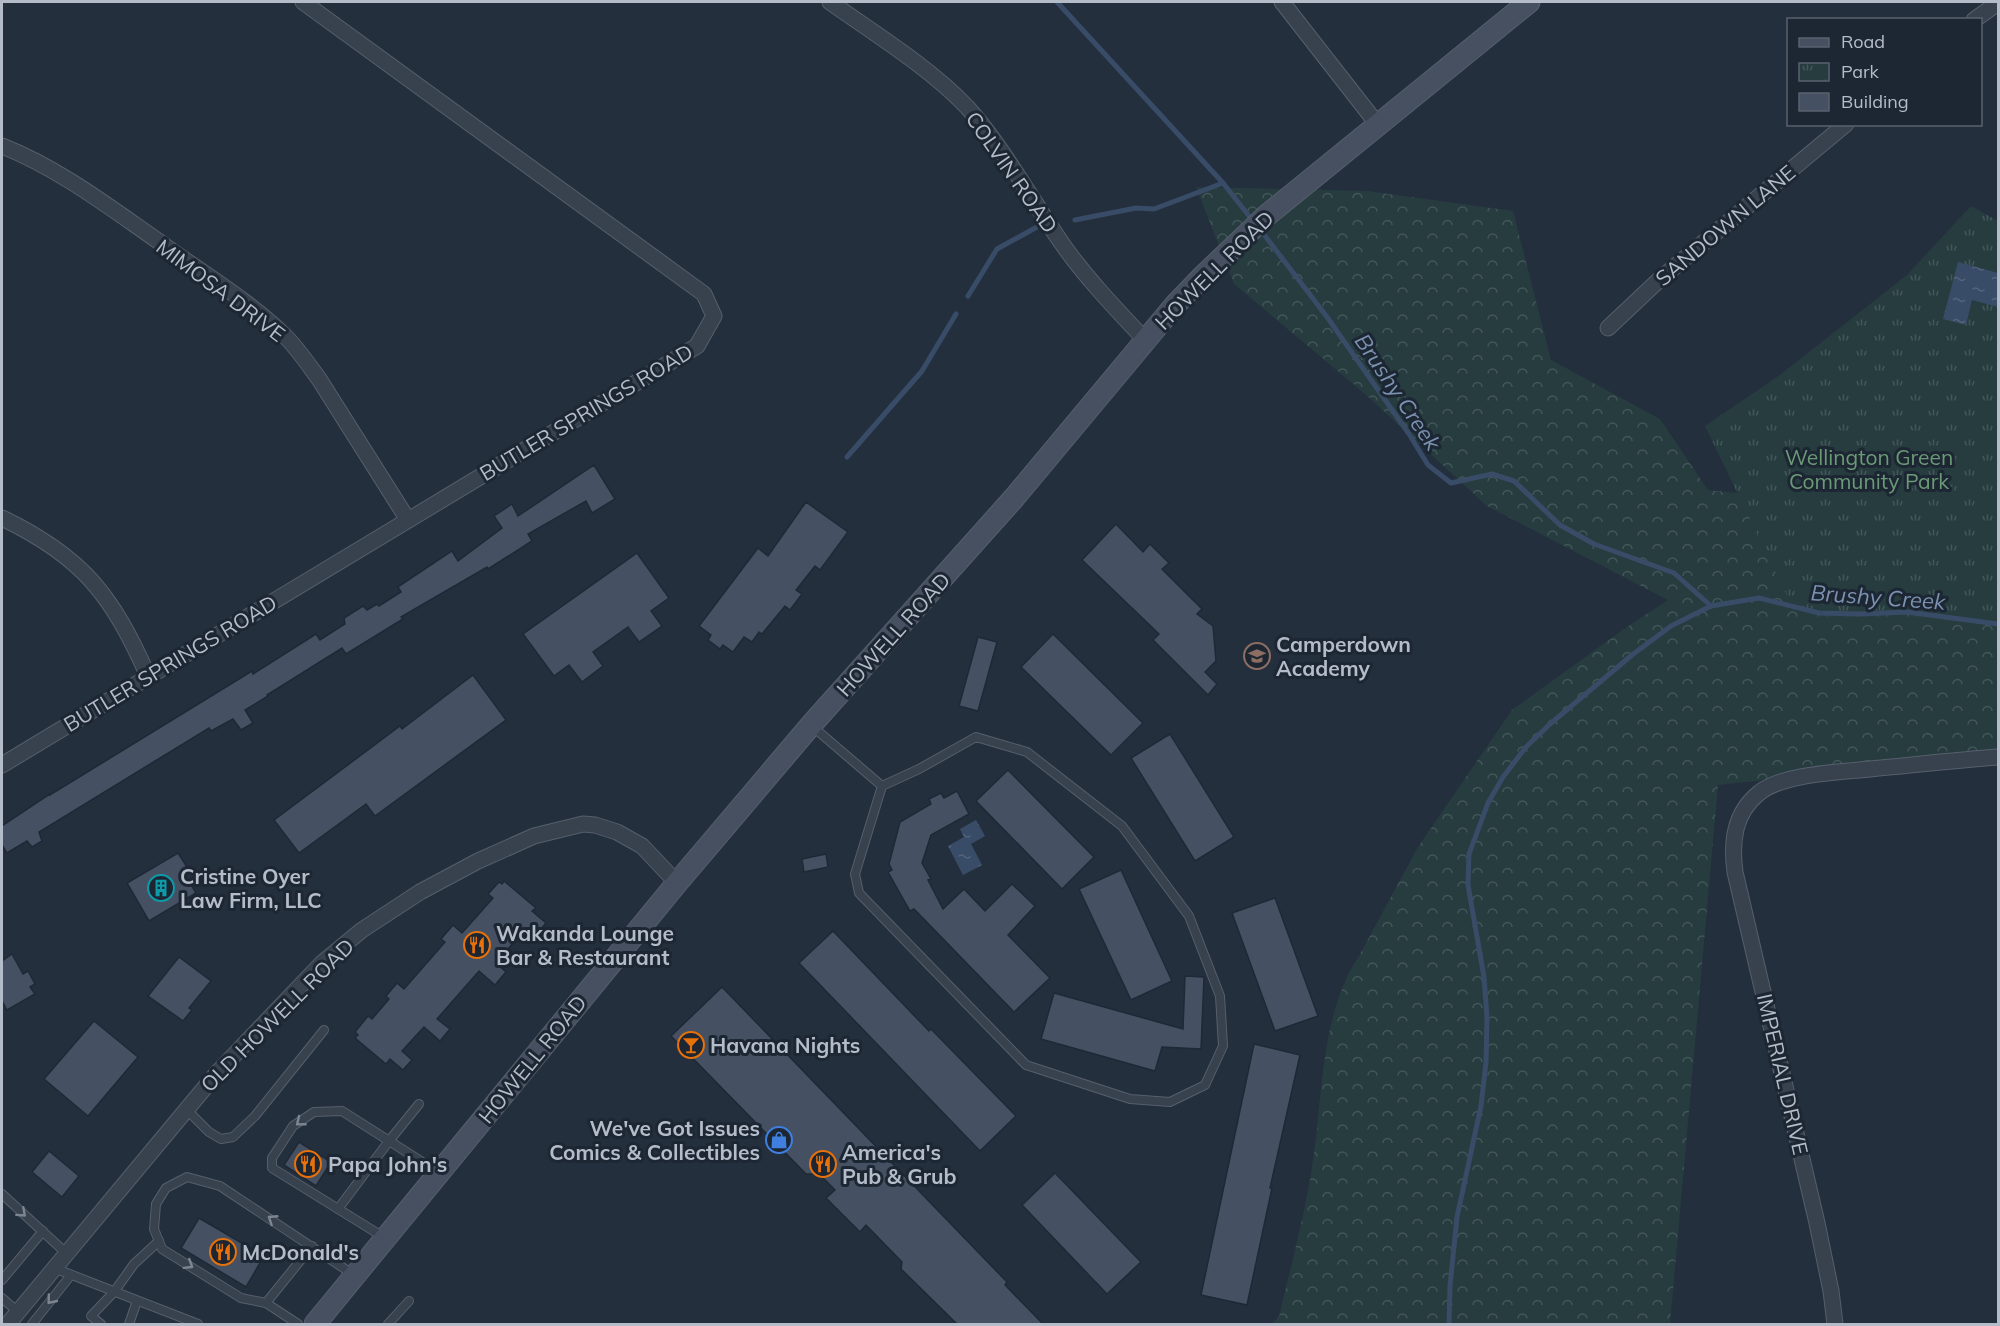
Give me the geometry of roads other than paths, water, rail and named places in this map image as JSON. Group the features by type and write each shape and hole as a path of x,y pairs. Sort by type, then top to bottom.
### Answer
{"main road":[{"name":"HOWELL ROAD","path":"315,1324 676,883 811,725 1014,498 1175,305 1289,196 1529,2"}],"street":[{"name":"BUTLER SPRINGS ROAD","path":"2,765 697,346 714,316 704,294 303,2"},
{"name":"COLVIN ROAD","path":"830,2 895,48 947,88 966,106 990,137 1067,250 1108,301 1146,341"},
{"path":"1282,2 1378,125"},
{"path":"1977,18 1998,3"},
{"name":"SANDOWN LANE","path":"1608,328 1660,279 1844,126"},
{"name":"MIMOSA DRIVE","path":"2,146 53,169 91,194 257,312 286,337 319,379 408,520"},
{"path":"2,518 68,557 88,576 106,597 135,647 148,676"},
{"name":"IMPERIAL DRIVE","path":"1835,1324 1831,1291 1817,1223 1735,872 1733,836 1736,825 1749,801 1760,791 1778,783 1812,776 1998,757"},
{"name":"OLD HOWELL ROAD","path":"8,1324 217,1073 322,963 362,930 420,892 478,861 534,836 583,824 617,832 642,846 676,883"}],"lane":[{"path":"811,725 882,786"},
{"path":"976,737 1028,752 1122,826 1189,916 1220,996 1223,1046 1205,1085 1170,1102 1130,1099 1026,1065 859,893 855,874 882,786 919,769 976,737"},
{"path":"186,1109 209,1132 221,1139 233,1137 255,1116 324,1030"},
{"path":"338,1209 419,1104"},
{"path":"385,1238 272,1168 272,1158 294,1126 314,1112 342,1112 439,1173"},
{"path":"298,1324 266,1303 241,1298 162,1249 154,1229 156,1204 166,1188 188,1177 220,1186 355,1275"},
{"path":"2,1194 66,1254"},
{"path":"2,1280 43,1232"},
{"path":"101,1324 91,1316 114,1292 134,1264 159,1241"},
{"path":"266,1303 312,1246"},
{"path":"54,1268 198,1324"},
{"path":"32,1324 71,1275"},
{"path":"2,1298 18,1312"},
{"path":"129,1324 136,1300"},
{"path":"388,1324 409,1301"}],"water":[{"path":"1958,262 1998,273 1998,307 1972,300 1966,325 1943,319"},
{"path":"976,820 985,836 971,844 982,865 963,875 948,846 964,837 960,829"}],"waterway":[{"name":"Brushy Creek","path":"1057,2 1223,183 1253,221"},
{"path":"1075,220 1136,208 1154,209 1223,183"},
{"path":"968,296 997,249 1037,227"},
{"name":"Brushy Creek","path":"1259,228 1327,317 1428,465 1451,483 1492,474 1514,481 1560,525 1594,544 1674,573 1711,606"},
{"path":"847,457 922,371 956,314"},
{"path":"1449,1324 1450,1286 1457,1217 1481,1106 1486,1062 1487,1018 1484,977 1468,885 1469,854 1488,803 1503,777 1526,747 1632,655 1671,626 1711,606 1759,598 1819,613 1907,612 1998,624"}],"place":[{"name":"Camperdown Academy","path":"1257,656"},
{"name":"Cristine Oyer Law Firm, LLC","path":"161,888"},
{"name":"Wakanda Lounge Bar & Restaurant","path":"477,945"},
{"name":"Havana Nights","path":"691,1045"},
{"name":"We've Got Issues Comics & Collectibles","path":"779,1140"},
{"name":"Papa John's","path":"308,1164"},
{"name":"America's Pub & Grub","path":"823,1164"},
{"name":"McDonald's","path":"223,1252"}],"park label":[{"name":"Wellington Green Community Park","path":"1869,469"}]}
